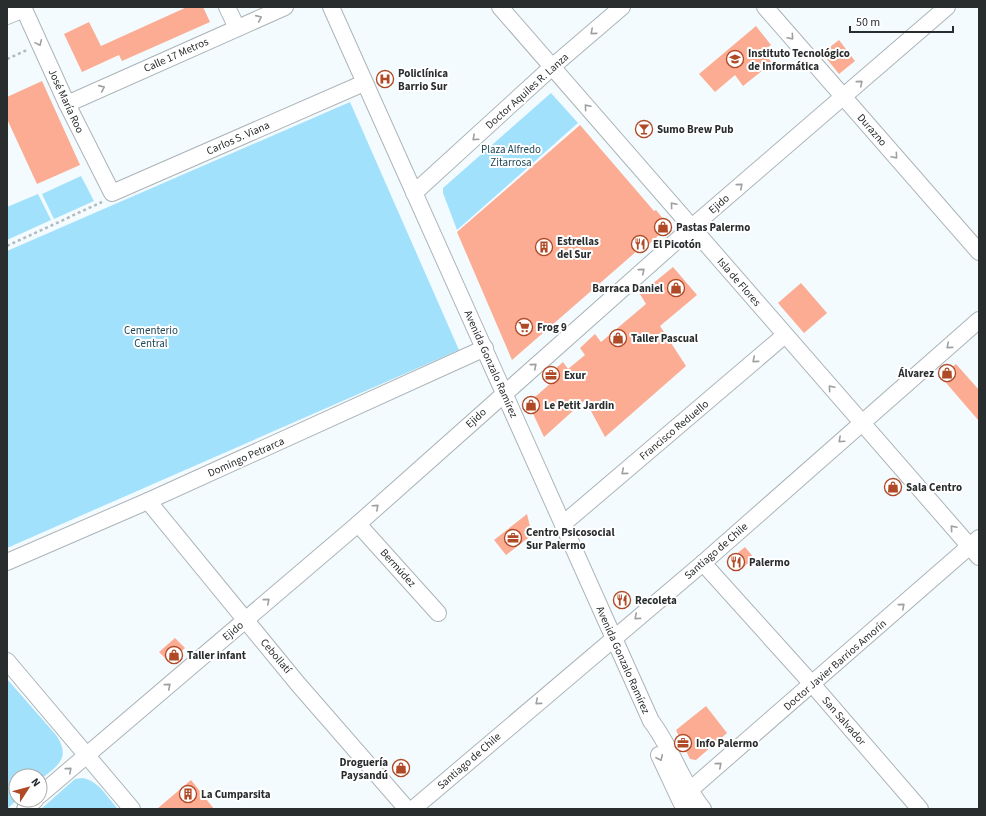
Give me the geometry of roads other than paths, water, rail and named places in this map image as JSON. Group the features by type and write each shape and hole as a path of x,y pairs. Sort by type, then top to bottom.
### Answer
{"street":[{"path":"228,7 237,28"},
{"name":"Calle 17 Metros","path":"67,104 285,7"},
{"name":"Avenida Gonzalo Ramírez","path":"331,7 485,348 612,638 651,721 661,734 684,803 703,809"},
{"name":"Isla de Flores","path":"500,7 784,335 861,422 976,547"},
{"name":"Doctor Aquiles R. Lanza","path":"414,193 552,67 622,7"},
{"name":"Durazno","path":"765,7 979,252"},
{"name":"Ejido","path":"48,789 358,524 504,392 692,227 947,7"},
{"path":"7,16 24,8"},
{"name":"José María Roo","path":"24,8 67,104 112,193"},
{"name":"Carlos S. Viana","path":"112,193 364,82"},
{"name":"Santiago de Chile","path":"413,809 612,638 703,563 861,422 979,320"},
{"name":"Francisco Reduello","path":"563,524 784,335"},
{"name":"Domingo Petrarca","path":"7,562 148,501 485,348"},
{"name":"Cebollatí","path":"148,501 246,620 407,809"},
{"name":"Bermúdez","path":"358,524 438,613"},
{"name":"Doctor Javier Barrios Amorín","path":"684,803 813,685 976,547"},
{"name":"San Salvador","path":"703,563 813,685 920,809"},
{"path":"7,661 132,809"}],"place":[{"name":"Instituto Tecnológico de Informática","path":"735,59"},
{"name":"Policlínica Barrio Sur","path":"385,79"},
{"name":"Sumo Brew Pub","path":"644,129"},
{"name":"Pastas Palermo","path":"663,227"},
{"name":"El Picotón","path":"640,244"},
{"name":"Estrellas del Sur","path":"544,247"},
{"name":"Barraca Daniel","path":"676,288"},
{"name":"Frog 9","path":"524,327"},
{"name":"Taller Pascual","path":"618,338"},
{"name":"Álvarez","path":"947,373"},
{"name":"Exur","path":"551,375"},
{"name":"Le Petit Jardin","path":"531,405"},
{"name":"Sala Centro","path":"893,487"},
{"name":"Centro Psicosocial Sur Palermo","path":"513,538"},
{"name":"Palermo","path":"736,562"},
{"name":"Recoleta","path":"622,600"},
{"name":"Taller infant","path":"174,655"},
{"name":"Info Palermo","path":"683,743"},
{"name":"Droguería Paysandú","path":"401,768"},
{"name":"La Cumparsita","path":"188,794"}],"park label":[{"name":"Plaza Alfredo Zitarrosa","path":"511,155"},
{"name":"Cementerio Central","path":"151,336"}]}
